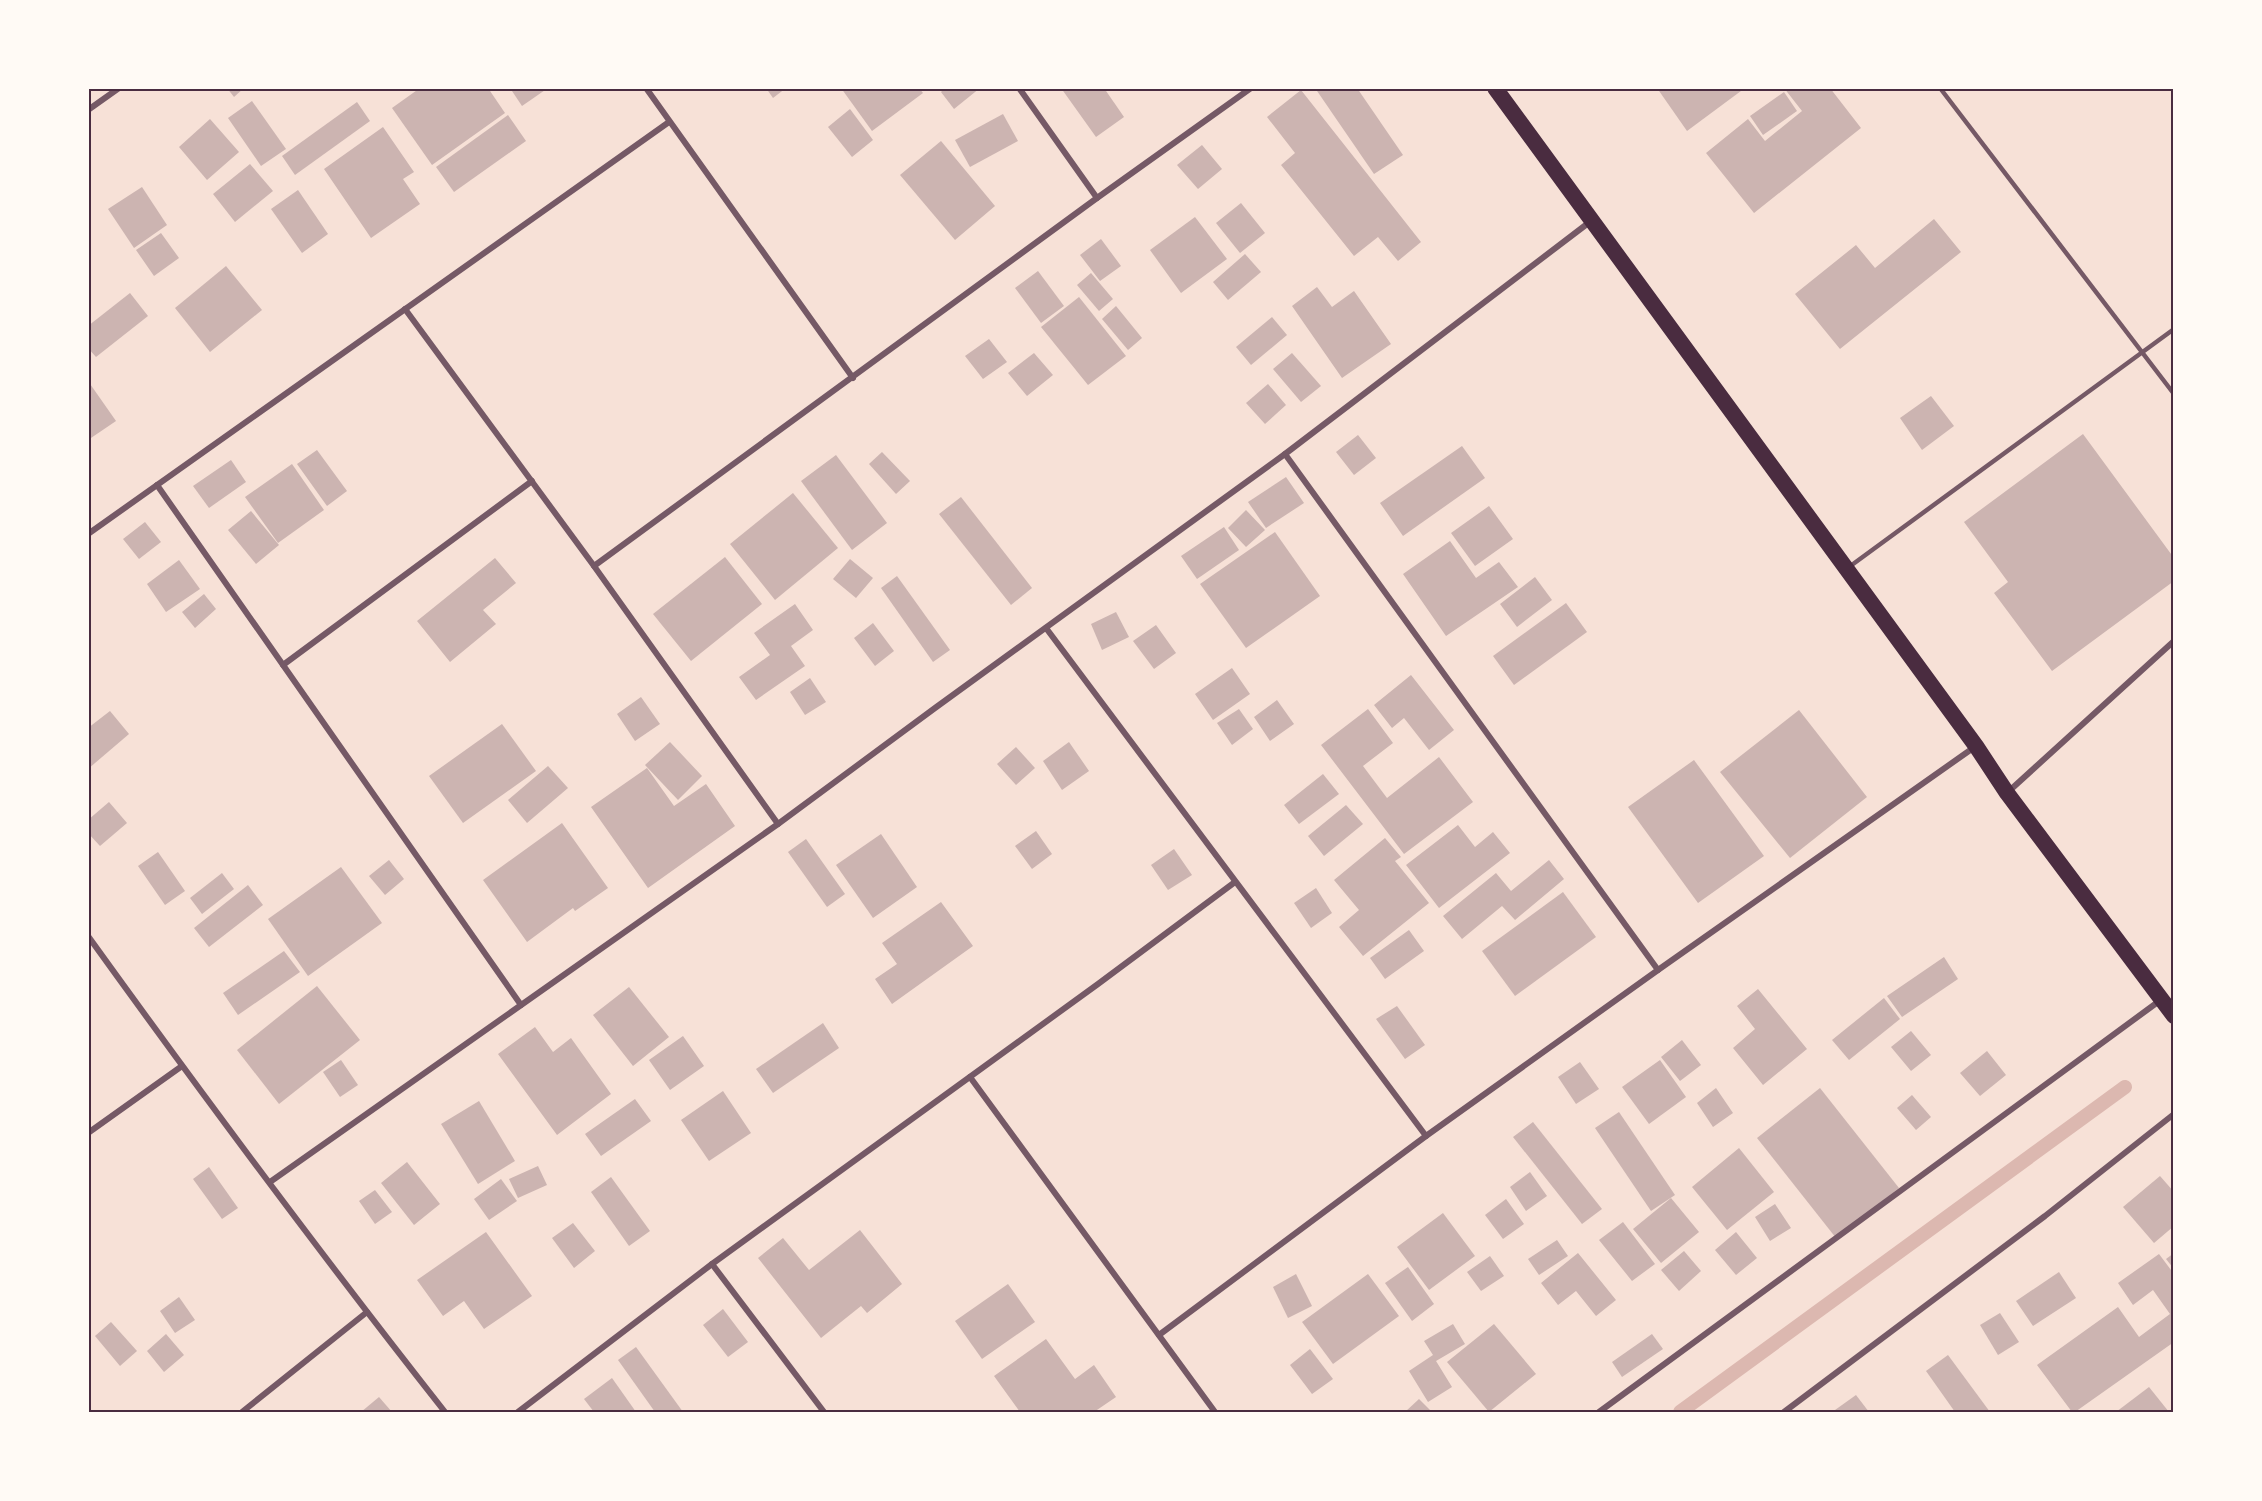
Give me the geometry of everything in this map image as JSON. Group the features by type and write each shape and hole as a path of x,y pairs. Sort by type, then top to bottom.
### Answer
{"highway":[{"path":"1495,88 1976,746 2007,793 2174,1016"}],"street":[{"path":"88,111 119,88"},
{"path":"646,88 853,378"},
{"path":"1019,88 1097,198"},
{"path":"594,566 1251,88"},
{"path":"88,534 669,122"},
{"path":"270,1182 778,824 1285,454 1591,220"},
{"path":"405,309 594,566 778,824"},
{"path":"1285,454 1658,970"},
{"path":"283,665 532,481"},
{"path":"158,485 521,1005"},
{"path":"1046,628 1426,1136"},
{"path":"2007,793 2174,641"},
{"path":"1159,1335 1426,1136 1976,746"},
{"path":"518,1413 712,1264 1235,882"},
{"path":"88,936 182,1066 445,1413"},
{"path":"1599,1413 2162,999"},
{"path":"88,1133 182,1066"},
{"path":"970,1077 1215,1413"},
{"path":"1784,1413 2045,1216 2174,1114"},
{"path":"712,1264 824,1413"},
{"path":"242,1413 367,1312"}],"lane":[{"path":"1940,88 2174,394"},
{"path":"1846,569 2174,329"}],"building":[{"path":"227,88 244,88 234,97"},
{"path":"420,88 488,88 505,113 432,165 392,108"},
{"path":"510,88 548,88 522,106"},
{"path":"766,88 786,88 773,98"},
{"path":"841,88 919,88 923,93 872,131"},
{"path":"945,88 980,88 954,109 941,92"},
{"path":"1061,88 1104,88 1124,117 1096,137"},
{"path":"1315,88 1357,88 1403,155 1374,174"},
{"path":"1657,88 1745,88 1687,131"},
{"path":"1784,88 1830,88 1861,128 1754,213 1706,153 1748,119 1765,141 1802,111"},
{"path":"1301,90 1421,242 1398,261 1378,237 1354,256 1281,165 1295,153 1267,117"},
{"path":"1784,92 1797,111 1763,135 1750,116"},
{"path":"252,101 286,149 261,166 228,118"},
{"path":"357,102 370,121 295,175 282,156"},
{"path":"850,109 873,140 852,157 828,127"},
{"path":"1003,114 1018,141 970,167 955,140"},
{"path":"508,115 526,141 454,192 436,167"},
{"path":"210,119 239,152 207,180 179,147"},
{"path":"383,127 414,172 403,179 420,204 371,238 324,169"},
{"path":"941,141 995,206 955,240 900,175"},
{"path":"1202,145 1222,169 1198,189 1177,165"},
{"path":"250,164 273,191 235,222 213,194"},
{"path":"142,187 167,225 134,248 108,209"},
{"path":"298,190 328,234 302,253 271,209"},
{"path":"1241,203 1265,233 1240,253 1216,223"},
{"path":"1195,217 1227,259 1181,293 1150,250"},
{"path":"1934,219 1961,252 1840,349 1795,294 1856,245 1875,268"},
{"path":"161,233 179,258 154,276 136,250"},
{"path":"1101,239 1121,266 1100,281 1080,255"},
{"path":"1245,254 1261,272 1228,300 1213,282"},
{"path":"226,266 262,310 210,352 175,308"},
{"path":"1038,271 1064,306 1041,323 1015,288"},
{"path":"1091,273 1113,299 1099,311 1077,285"},
{"path":"1317,287 1332,307 1354,291 1391,344 1342,378 1292,306"},
{"path":"130,293 148,316 96,357 88,348 88,326"},
{"path":"1079,297 1126,356 1088,385 1041,327"},
{"path":"1116,306 1142,338 1128,350 1102,319"},
{"path":"1272,317 1287,335 1251,365 1236,347"},
{"path":"989,339 1007,362 983,379 965,356"},
{"path":"1034,353 1053,375 1027,396 1008,373"},
{"path":"1292,353 1321,386 1301,402 1273,369"},
{"path":"88,381 116,421 88,440"},
{"path":"1268,384 1286,405 1265,424 1246,403"},
{"path":"1931,396 1954,426 1922,450 1900,418"},
{"path":"2083,434 2174,558 2174,581 2052,671 1994,593 2008,582 1964,522"},
{"path":"1358,435 1376,458 1354,475 1336,452"},
{"path":"1462,446 1485,478 1403,536 1380,503"},
{"path":"317,450 347,491 327,506 297,464"},
{"path":"882,452 910,481 896,494 869,464"},
{"path":"836,455 887,523 852,550 801,481"},
{"path":"231,460 246,482 209,508 193,486"},
{"path":"292,464 324,510 278,543 245,497"},
{"path":"1286,477 1304,503 1266,528 1248,502"},
{"path":"793,493 838,548 775,600 730,544"},
{"path":"961,497 1032,588 1011,605 939,514"},
{"path":"1489,506 1513,539 1475,566 1451,533"},
{"path":"1246,510 1265,530 1246,547 1228,528"},
{"path":"251,511 279,545 256,564 228,530"},
{"path":"145,522 161,542 139,559 123,539"},
{"path":"1224,527 1239,550 1197,579 1181,556"},
{"path":"1275,532 1320,596 1246,648 1200,584"},
{"path":"1450,541 1476,578 1499,562 1518,587 1446,636 1403,574"},
{"path":"725,557 762,604 691,661 653,614"},
{"path":"495,558 516,583 483,610 496,624 450,662 417,621"},
{"path":"850,559 873,578 856,598 833,579"},
{"path":"179,560 200,589 166,612 147,584"},
{"path":"897,576 950,650 933,662 881,588"},
{"path":"1535,577 1552,600 1517,627 1500,604"},
{"path":"204,594 216,609 195,628 182,612"},
{"path":"1566,603 1587,632 1514,685 1493,656"},
{"path":"795,604 813,630 791,646 805,666 756,700 739,677 770,655 754,633"},
{"path":"1116,612 1129,637 1102,650 1091,624"},
{"path":"873,623 894,651 875,666 854,638"},
{"path":"1156,625 1176,653 1154,669 1133,641"},
{"path":"1232,668 1250,694 1213,720 1195,694"},
{"path":"1411,675 1454,730 1429,750 1404,718 1392,728 1374,705"},
{"path":"810,678 826,702 805,715 790,692"},
{"path":"641,697 660,724 635,741 617,714"},
{"path":"1277,700 1294,724 1270,741 1254,717"},
{"path":"1239,709 1253,729 1232,745 1217,723"},
{"path":"1368,709 1393,743 1363,766 1387,798 1439,757 1473,802 1404,854 1321,745"},
{"path":"1799,710 1867,797 1790,858 1720,772"},
{"path":"110,711 129,734 88,769 88,728"},
{"path":"502,724 536,771 463,823 429,776"},
{"path":"670,742 702,776 678,800 645,765"},
{"path":"1069,742 1089,771 1062,790 1043,761"},
{"path":"1016,747 1035,768 1016,785 997,764"},
{"path":"1694,760 1764,856 1698,903 1628,807"},
{"path":"548,766 568,788 527,823 508,800"},
{"path":"647,768 674,806 706,784 735,826 648,888 591,807"},
{"path":"1323,774 1339,794 1299,824 1284,805"},
{"path":"109,802 127,823 100,846 88,833 88,820"},
{"path":"1346,805 1363,824 1324,856 1308,836"},
{"path":"562,823 608,888 575,911 573,908 527,942 483,880"},
{"path":"1458,825 1475,847 1493,832 1510,853 1439,908 1406,865"},
{"path":"1036,831 1052,854 1032,869 1015,846"},
{"path":"881,834 917,887 873,918 836,865"},
{"path":"1385,838 1401,857 1395,861 1429,903 1363,956 1339,927 1359,910 1334,880"},
{"path":"806,839 845,894 827,907 788,852"},
{"path":"1174,849 1192,875 1168,890 1151,865"},
{"path":"158,852 185,891 165,905 138,866"},
{"path":"389,860 404,879 385,895 369,876"},
{"path":"1549,860 1564,879 1515,920 1502,906 1462,939 1443,916 1496,873 1511,891"},
{"path":"341,867 382,923 308,976 268,919"},
{"path":"222,873 234,889 202,914 190,898"},
{"path":"248,885 263,905 209,947 194,928"},
{"path":"1316,888 1332,913 1311,928 1294,903"},
{"path":"1563,892 1596,937 1515,996 1482,951"},
{"path":"941,902 973,946 892,1004 875,979 897,964 882,943"},
{"path":"1409,930 1424,951 1385,979 1370,958"},
{"path":"284,951 300,972 238,1015 223,993"},
{"path":"1944,957 1958,979 1902,1017 1887,996"},
{"path":"317,986 360,1040 279,1104 237,1050"},
{"path":"629,987 669,1037 633,1066 593,1015"},
{"path":"1758,989 1807,1049 1763,1085 1733,1048 1755,1029 1737,1006"},
{"path":"1884,998 1900,1019 1849,1060 1832,1040"},
{"path":"1397,1006 1425,1045 1405,1059 1376,1019"},
{"path":"823,1023 839,1048 773,1093 756,1069"},
{"path":"535,1027 553,1052 571,1038 611,1094 557,1135 498,1054"},
{"path":"1911,1031 1931,1055 1911,1071 1891,1047"},
{"path":"683,1036 704,1066 670,1090 649,1060"},
{"path":"1682,1040 1701,1065 1680,1081 1661,1057"},
{"path":"1987,1051 2006,1075 1980,1096 1960,1073"},
{"path":"341,1060 358,1085 340,1097 323,1072"},
{"path":"1660,1060 1686,1097 1649,1124 1622,1087"},
{"path":"1580,1062 1599,1089 1576,1104 1558,1077"},
{"path":"1716,1088 1733,1113 1713,1127 1697,1103"},
{"path":"1820,1088 1899,1188 1836,1238 1757,1138"},
{"path":"723,1091 751,1133 709,1161 681,1120"},
{"path":"1912,1095 1931,1117 1916,1130 1897,1108"},
{"path":"635,1099 651,1121 601,1156 585,1134"},
{"path":"479,1101 515,1161 478,1184 441,1124"},
{"path":"1619,1112 1675,1195 1651,1211 1595,1128"},
{"path":"1533,1122 1602,1209 1582,1224 1513,1137"},
{"path":"1739,1148 1774,1192 1727,1230 1692,1187"},
{"path":"407,1162 440,1204 414,1225 381,1183"},
{"path":"538,1166 547,1185 518,1198 509,1179"},
{"path":"209,1167 238,1208 222,1219 193,1179"},
{"path":"1530,1172 1547,1196 1526,1211 1510,1187"},
{"path":"2160,1176 2174,1192 2174,1226 2154,1243 2123,1207"},
{"path":"611,1177 650,1231 629,1246 591,1192"},
{"path":"501,1179 517,1201 489,1220 474,1199"},
{"path":"375,1190 392,1212 375,1224 359,1201"},
{"path":"1671,1198 1699,1232 1661,1263 1633,1229"},
{"path":"1506,1199 1524,1224 1503,1239 1485,1215"},
{"path":"1775,1204 1791,1228 1770,1241 1755,1217"},
{"path":"1443,1213 1475,1256 1429,1290 1397,1247"},
{"path":"1623,1222 1655,1264 1632,1281 1599,1240"},
{"path":"573,1223 595,1251 574,1268 552,1238"},
{"path":"860,1230 902,1284 867,1313 861,1306 821,1338 758,1258 783,1238 809,1270"},
{"path":"486,1232 532,1296 484,1329 464,1301 443,1316 417,1280"},
{"path":"1736,1232 1757,1258 1736,1275 1715,1250"},
{"path":"1557,1240 1568,1256 1539,1275 1528,1259"},
{"path":"1684,1251 1701,1271 1679,1291 1661,1270"},
{"path":"1578,1253 1616,1300 1596,1316 1576,1291 1558,1305 1541,1283"},
{"path":"2174,1253 2174,1269 2166,1259"},
{"path":"2159,1254 2174,1274 2174,1342 2072,1412 2037,1365 2118,1307 2139,1337 2170,1314 2153,1290 2133,1305 2118,1283"},
{"path":"1490,1256 1504,1276 1481,1291 1467,1272"},
{"path":"1408,1267 1434,1304 1412,1321 1385,1283"},
{"path":"2059,1272 2076,1298 2033,1326 2016,1301"},
{"path":"1296,1274 1312,1306 1288,1318 1273,1287"},
{"path":"1368,1274 1399,1316 1333,1364 1302,1322"},
{"path":"1008,1284 1035,1322 982,1359 955,1321"},
{"path":"179,1297 195,1320 175,1333 160,1311"},
{"path":"723,1309 748,1342 728,1357 703,1325"},
{"path":"2000,1313 2019,1342 1998,1355 1980,1325"},
{"path":"111,1322 137,1351 120,1366 95,1336"},
{"path":"1453,1324 1465,1344 1436,1361 1452,1387 1428,1402 1409,1371 1433,1355 1424,1341"},
{"path":"1494,1324 1536,1374 1489,1412 1447,1362"},
{"path":"166,1334 184,1355 164,1372 147,1351"},
{"path":"1652,1334 1663,1349 1622,1377 1612,1362"},
{"path":"1046,1339 1075,1379 1094,1365 1116,1397 1094,1412 1020,1412 994,1376"},
{"path":"636,1347 683,1412 655,1412 618,1360"},
{"path":"1310,1349 1333,1379 1312,1394 1290,1365"},
{"path":"1948,1355 1990,1412 1955,1412 1926,1371"},
{"path":"612,1378 636,1412 594,1412 584,1399"},
{"path":"2149,1387 2169,1412 2116,1412"},
{"path":"1856,1395 1869,1412 1837,1412 1835,1410"},
{"path":"379,1397 392,1412 361,1412"},
{"path":"1419,1399 1432,1412 1405,1412"}],"waterway":[{"path":"1680,1412 2125,1087"}]}
